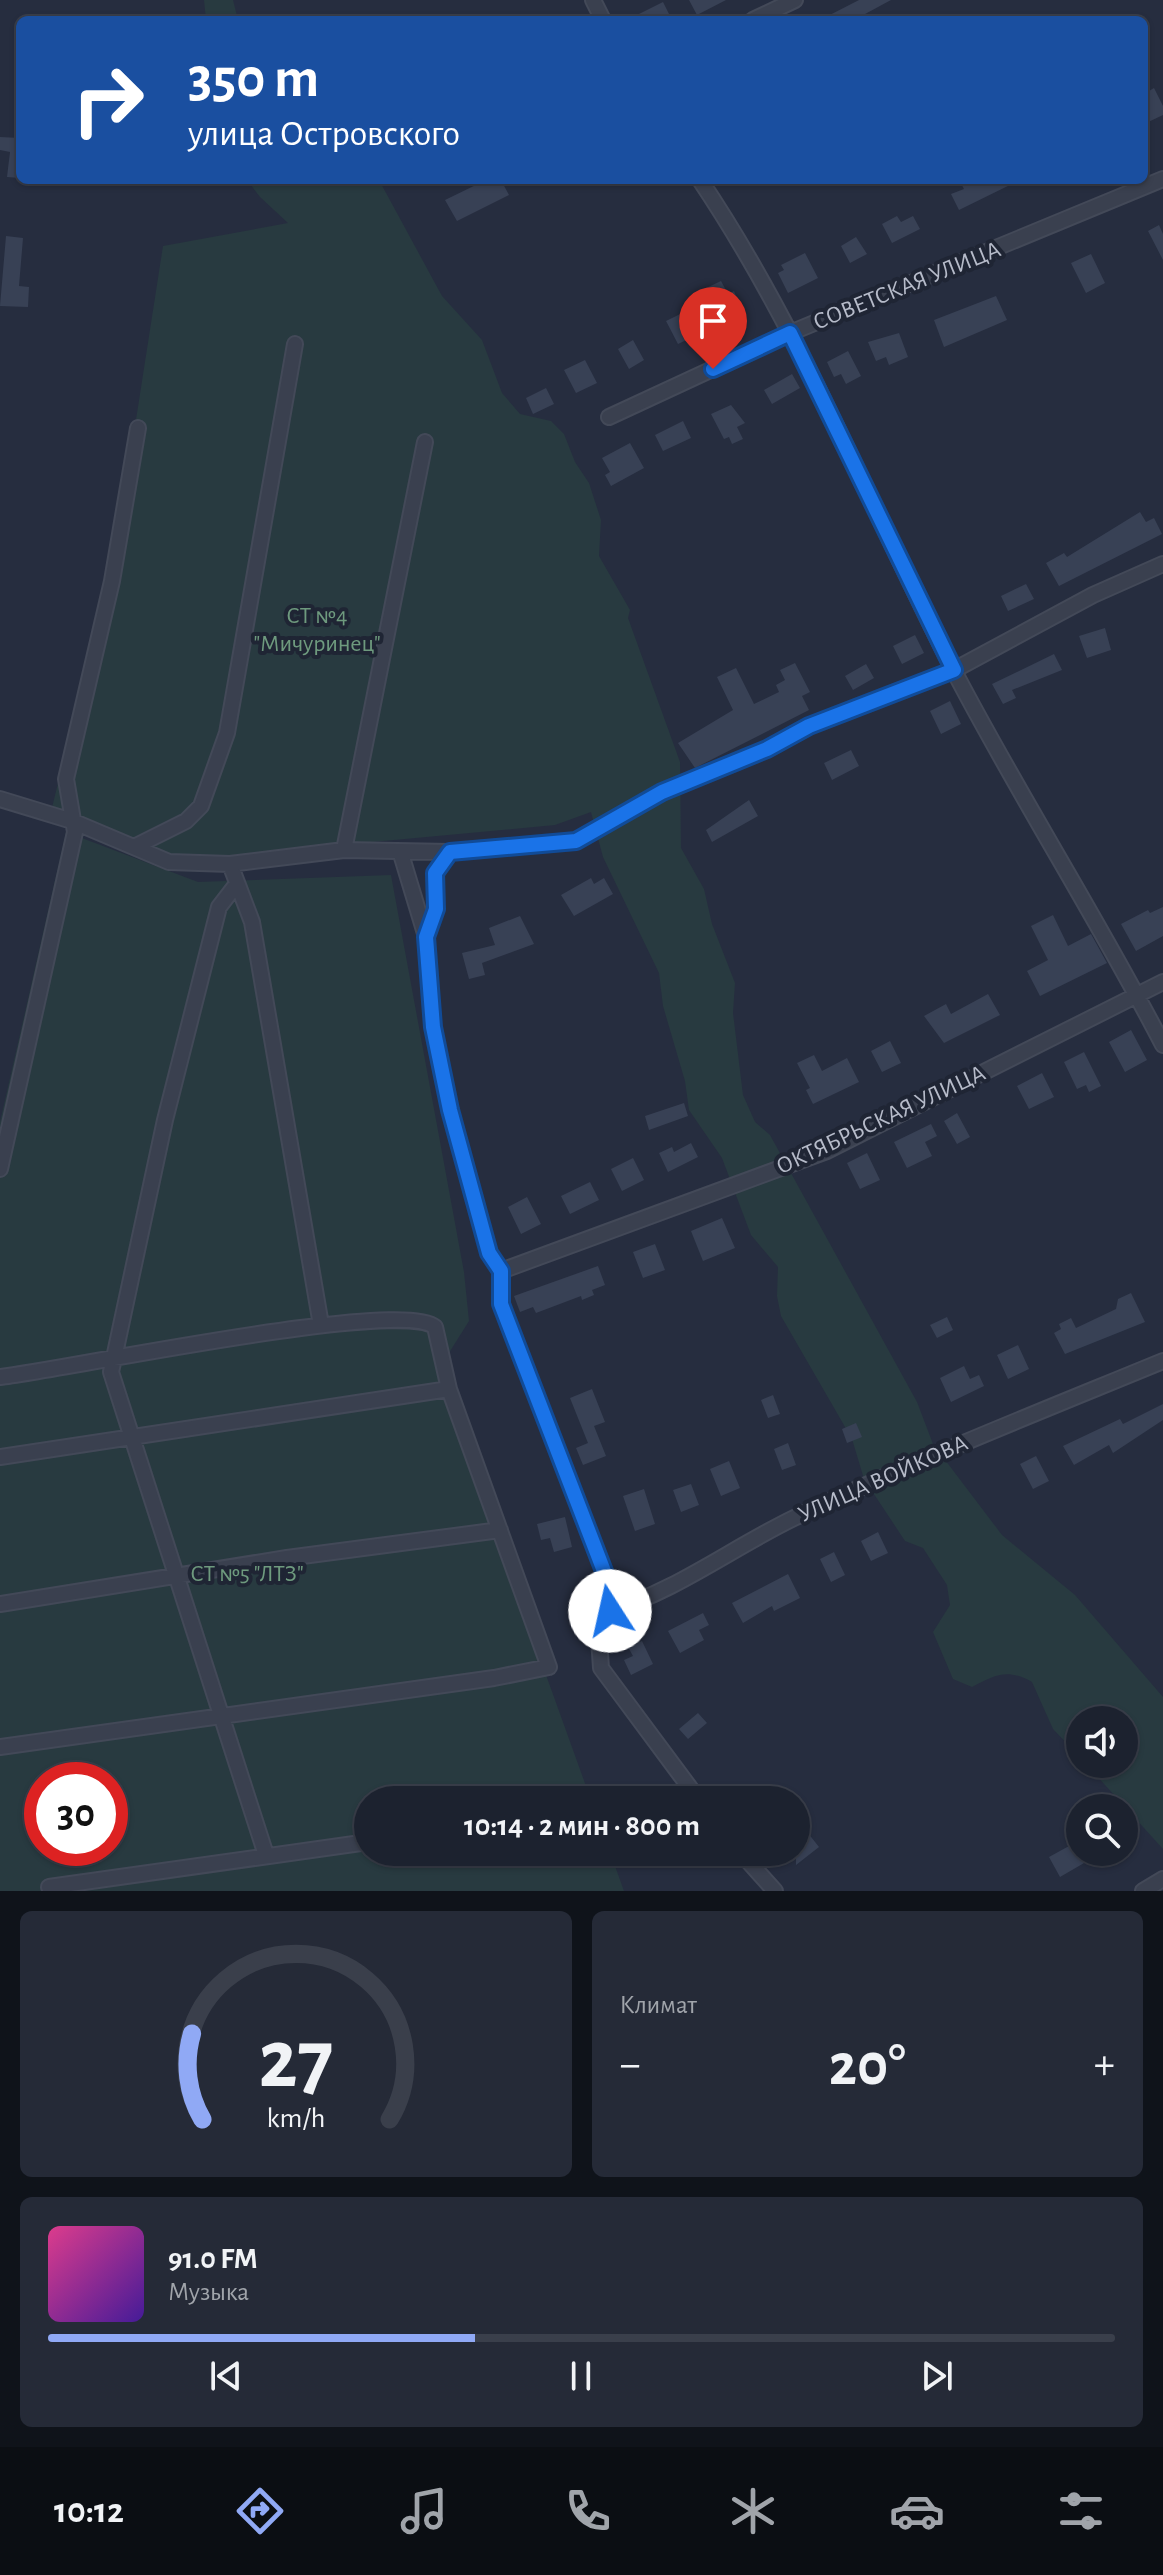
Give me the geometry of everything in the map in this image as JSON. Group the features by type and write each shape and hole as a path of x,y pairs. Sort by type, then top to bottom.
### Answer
{"street":[{"path":"761,16 795,0"},
{"name":"СОВЕТСКАЯ УЛИЦА","path":"609,417 790,333 1163,179"},
{"path":"703,184 741,241 790,333 954,670 1163,1045"},
{"path":"134,847 186,821 201,806 227,733 295,344"},
{"path":"0,1169 75,832 66,779 112,581 138,428"},
{"path":"344,850 425,442"},
{"path":"0,799 72,821 169,862 230,864 344,850 401,854 576,841 662,792 767,749 809,726 954,670 1093,595 1163,564"},
{"path":"426,937 436,909 435,873 450,852"},
{"path":"401,854 426,937 433,1027 450,1110 489,1253 501,1271 501,1304 607,1579 610,1611 599,1639 601,1668 689,1786"},
{"path":"230,864 252,922 321,1325"},
{"path":"236,885 219,907 165,1120 111,1372 266,1855"},
{"name":"ОКТЯБРЬСКАЯ УЛИЦА","path":"501,1271 827,1151 1163,982"},
{"path":"0,1377 321,1325 411,1319 430,1322 440,1339 449,1389 549,1667 0,1747"},
{"name":"УЛИЦА ВОЙКОВА","path":"610,1611 645,1600 760,1534 918,1461 1163,1361"},
{"path":"0,1457 133,1438 263,1414 449,1389"},
{"path":"0,1604 287,1558 500,1530"},
{"path":"49,1887 354,1844"},
{"path":"753,1866 775,1891"},
{"path":"1143,1891 1163,1879"}],"green space":[{"path":"204,0 233,0 237,16 206,16"},
{"name":"СТ №4 \"Мичуринец\"","path":"250,184 381,184 442,296 482,340 502,393 520,414 551,421 564,434 575,462 589,483 601,520 599,556 630,610 628,618 680,762 681,848 704,889 712,924 735,983 733,1013 743,1095 755,1122 770,1135 917,1402 933,1444 1002,1535 1075,1595 1163,1697 1163,1849 1138,1821 1138,1794 1113,1794 1099,1778 1138,1778 1138,1706 1066,1706 1066,1742 1053,1729 1032,1682 1008,1674 972,1687 953,1679 933,1632 950,1605 947,1585 923,1548 905,1541 864,1479 852,1439 781,1316 777,1296 778,1267 751,1235 722,1158 689,1110 685,1081 663,1006 659,973 603,857 591,812 555,825 180,860 51,812 119,529 163,246 288,223"},
{"name":"СТ №5 \"ЛТЗ\"","path":"66,832 198,882 391,875 464,1272 469,1321 437,1372 586,1786 354,1786 354,1866 615,1866 624,1891 0,1891 0,1122"}],"building":[{"path":"689,0 726,0 697,15"},
{"path":"859,0 891,0 861,16 828,16"},
{"path":"663,2 670,16 635,16"},
{"path":"1154,88 1163,106 1163,115 1148,122 1148,92"},
{"path":"0,137 16,138 16,178 7,177 10,152 0,150"},
{"path":"478,184 503,184 509,195 457,221 445,200"},
{"path":"961,184 1012,184 959,210 951,194 964,189"},
{"path":"897,216 901,222 913,216 920,229 892,243 882,224"},
{"path":"1159,225 1163,234 1163,260 1148,231"},
{"path":"6,236 23,238 19,286 29,287 28,307 0,306"},
{"path":"856,237 867,254 850,263 841,246"},
{"path":"805,253 818,278 788,293 778,273 784,270 781,265"},
{"path":"1091,254 1105,283 1086,293 1071,263"},
{"path":"721,281 728,294 734,291 739,303 734,305 739,315 678,344 666,321 709,300 704,289"},
{"path":"996,296 1007,320 944,347 934,320"},
{"path":"899,333 908,357 889,365 886,357 876,361 868,342"},
{"path":"633,340 644,360 629,369 618,349"},
{"path":"848,351 861,376 846,384 841,374 834,377 827,362"},
{"path":"585,360 597,383 576,393 564,370"},
{"path":"792,374 800,388 772,404 764,390"},
{"path":"546,388 554,404 533,414 526,398"},
{"path":"731,405 745,423 737,427 743,439 732,444 729,437 724,439 711,414"},
{"path":"683,421 691,438 663,451 655,435"},
{"path":"630,443 644,468 611,486 605,475 610,472 602,458"},
{"path":"1140,512 1146,522 1154,518 1162,534 1059,586 1046,563 1064,553 1067,557"},
{"path":"1026,584 1034,599 1008,611 1001,596"},
{"path":"1105,628 1111,650 1087,658 1079,636"},
{"path":"915,635 924,653 902,664 893,646"},
{"path":"1054,654 1062,670 1012,690 1016,698 1003,704 992,684"},
{"path":"795,663 810,692 802,696 809,710 695,768 678,743 733,710 717,677 736,668 754,704 779,692 776,685 785,680 780,670"},
{"path":"866,664 874,678 853,690 845,676"},
{"path":"950,701 961,724 941,734 930,711"},
{"path":"851,750 859,766 832,780 824,763"},
{"path":"749,800 758,816 712,842 706,830"},
{"path":"591,878 594,884 604,878 613,894 574,916 561,895"},
{"path":"1163,907 1163,936 1136,951 1121,924 1148,910 1150,913"},
{"path":"1053,915 1068,946 1091,934 1107,963 1040,996 1027,971 1048,960 1031,926"},
{"path":"520,916 534,944 482,963 485,975 469,979 462,953 495,945 489,928"},
{"path":"988,994 1000,1015 944,1043 924,1016 946,1004 951,1014"},
{"path":"1131,1030 1147,1060 1125,1072 1109,1042"},
{"path":"890,1041 901,1063 882,1072 871,1051"},
{"path":"1084,1052 1101,1086 1089,1092 1086,1085 1077,1089 1064,1062"},
{"path":"814,1055 822,1071 847,1058 859,1082 813,1104 806,1090 810,1088 797,1063"},
{"path":"1042,1073 1054,1097 1029,1109 1017,1086"},
{"path":"684,1103 688,1116 649,1130 645,1116"},
{"path":"957,1113 970,1137 957,1144 944,1121"},
{"path":"931,1124 937,1136 925,1142 932,1156 907,1168 894,1142"},
{"path":"691,1143 698,1157 668,1172 659,1153 672,1147 674,1152"},
{"path":"867,1153 880,1180 860,1189 847,1163"},
{"path":"633,1158 644,1180 622,1191 611,1169"},
{"path":"590,1182 599,1200 570,1214 561,1196"},
{"path":"527,1197 541,1224 521,1234 508,1207"},
{"path":"722,1218 735,1248 703,1261 691,1231"},
{"path":"655,1244 665,1270 643,1278 633,1252"},
{"path":"598,1266 605,1285 592,1290 594,1295 582,1300 581,1296 536,1313 533,1307 520,1312 514,1296"},
{"path":"1131,1293 1145,1322 1065,1354 1054,1333 1061,1329 1059,1324 1071,1318 1076,1328 1116,1309 1118,1299"},
{"path":"947,1317 953,1330 937,1338 930,1325"},
{"path":"1018,1345 1029,1369 1008,1379 997,1355"},
{"path":"964,1366 970,1379 979,1375 984,1386 951,1402 940,1378"},
{"path":"592,1389 605,1422 594,1426 606,1456 583,1465 576,1448 588,1443 570,1398"},
{"path":"773,1395 780,1414 768,1418 761,1400"},
{"path":"1163,1404 1163,1420 1113,1453 1109,1445 1074,1465 1063,1446 1120,1419 1123,1424"},
{"path":"856,1423 862,1437 847,1443 842,1429"},
{"path":"788,1443 796,1465 782,1470 774,1449"},
{"path":"1036,1456 1049,1481 1033,1489 1020,1464"},
{"path":"729,1461 740,1488 721,1496 710,1469"},
{"path":"691,1484 699,1505 681,1512 673,1490"},
{"path":"644,1489 655,1524 635,1531 623,1496"},
{"path":"565,1517 572,1547 554,1552 550,1538 541,1540 537,1524"},
{"path":"878,1532 888,1553 871,1561 861,1541"},
{"path":"834,1552 845,1575 831,1582 820,1559"},
{"path":"788,1574 800,1598 774,1611 772,1606 743,1623 732,1603"},
{"path":"703,1613 709,1625 699,1630 704,1640 680,1653 668,1631"},
{"path":"642,1641 653,1664 631,1675 624,1660 633,1656 628,1647"},
{"path":"698,1713 707,1723 688,1739 679,1729"},
{"path":"810,1836 819,1847 810,1854"},
{"path":"1066,1848 1066,1866 1079,1866 1060,1877 1049,1857"}],"route":[{"path":"610,1611 607,1579 501,1304 501,1271 489,1253 450,1110 433,1027 426,937 436,909 435,873 450,852 576,841 662,792 767,749 809,726 954,670 790,333 713,369"}]}
